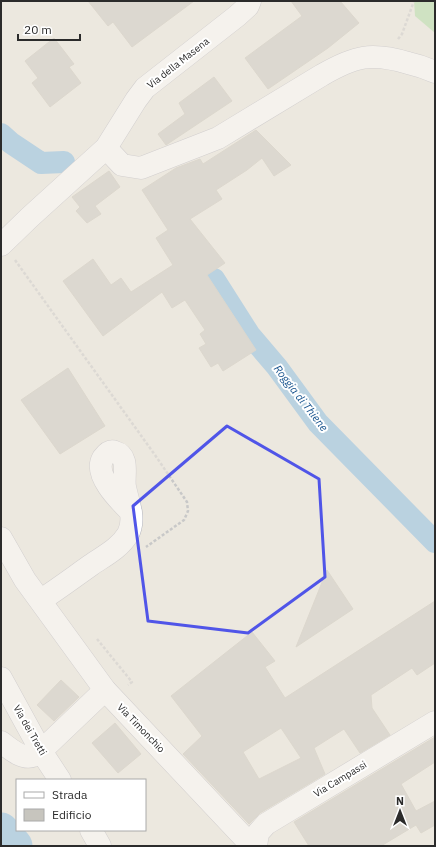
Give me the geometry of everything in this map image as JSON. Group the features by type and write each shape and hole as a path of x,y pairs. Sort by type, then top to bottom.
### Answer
{"street":[{"name":"Via della Masena","path":"2,239 30,217 106,148 145,88 237,16 248,6 250,1"},
{"path":"106,148 122,165 141,168 218,138 337,66 353,60 372,56 389,57 428,68 435,72"},
{"path":"41,600 117,547 124,540 130,529 132,518 130,512"},
{"name":"Via Timonchio","path":"1,538 25,580 105,690 252,846"},
{"name":"Via dei Tretti","path":"1,678 41,751 59,779"},
{"path":"1,742 17,753 27,757 33,756 41,751 105,690"},
{"name":"Via Campassi","path":"256,846 258,834 266,824 424,727 435,722"},
{"path":"92,831 100,846"}],"path":[{"path":"372,56 391,46 402,34 414,1"}],"highlighted area":[{"path":"227,426 319,479 325,577 248,633 148,621 133,506"}],"green space":[{"path":"414,1 435,1 435,33 415,16"}],"building":[{"path":"88,1 194,1 132,47 113,22 108,26"},
{"path":"291,1 340,1 359,23 328,48 268,89 245,58 302,16"},
{"path":"54,38 74,64 69,67 81,83 50,107 32,83 38,78 25,61"},
{"path":"214,77 232,101 166,145 158,134 185,114 179,103"},
{"path":"256,130 291,165 274,176 262,158 247,170 216,190 222,199 190,219 225,263 207,275 256,350 223,371 218,363 211,367 199,348 206,344 200,334 205,330 185,300 172,308 162,292 103,336 63,281 93,259 111,285 121,278 131,292 173,265 156,238 168,230 142,190 176,168 200,159 203,164"},
{"path":"109,171 120,187 95,206 101,214 87,223 76,211 80,207 72,197"},
{"path":"68,368 105,426 60,454 21,400"},
{"path":"327,570 353,609 296,647"},
{"path":"435,601 435,663 417,675 412,668 371,695 372,708 390,735 360,753 344,729 314,748 325,774 260,813 249,824 183,754 202,736 171,696 252,632 275,661 265,667 285,698","holes":["281,728 301,758 259,779 243,752"]},
{"path":"61,680 79,697 54,721 37,705"},
{"path":"115,723 141,754 118,773 92,743"},
{"path":"435,737 435,762 401,784 416,811 435,801 435,825 421,833 416,825 381,846 309,846 294,822"}],"waterway":[{"name":"Roggia di Thiene","path":"1,134 11,143 41,163 64,162"},
{"name":"Roggia di Thiene","path":"214,279 249,334 277,367 318,423 435,542"},
{"path":"1,831 14,846"}]}
